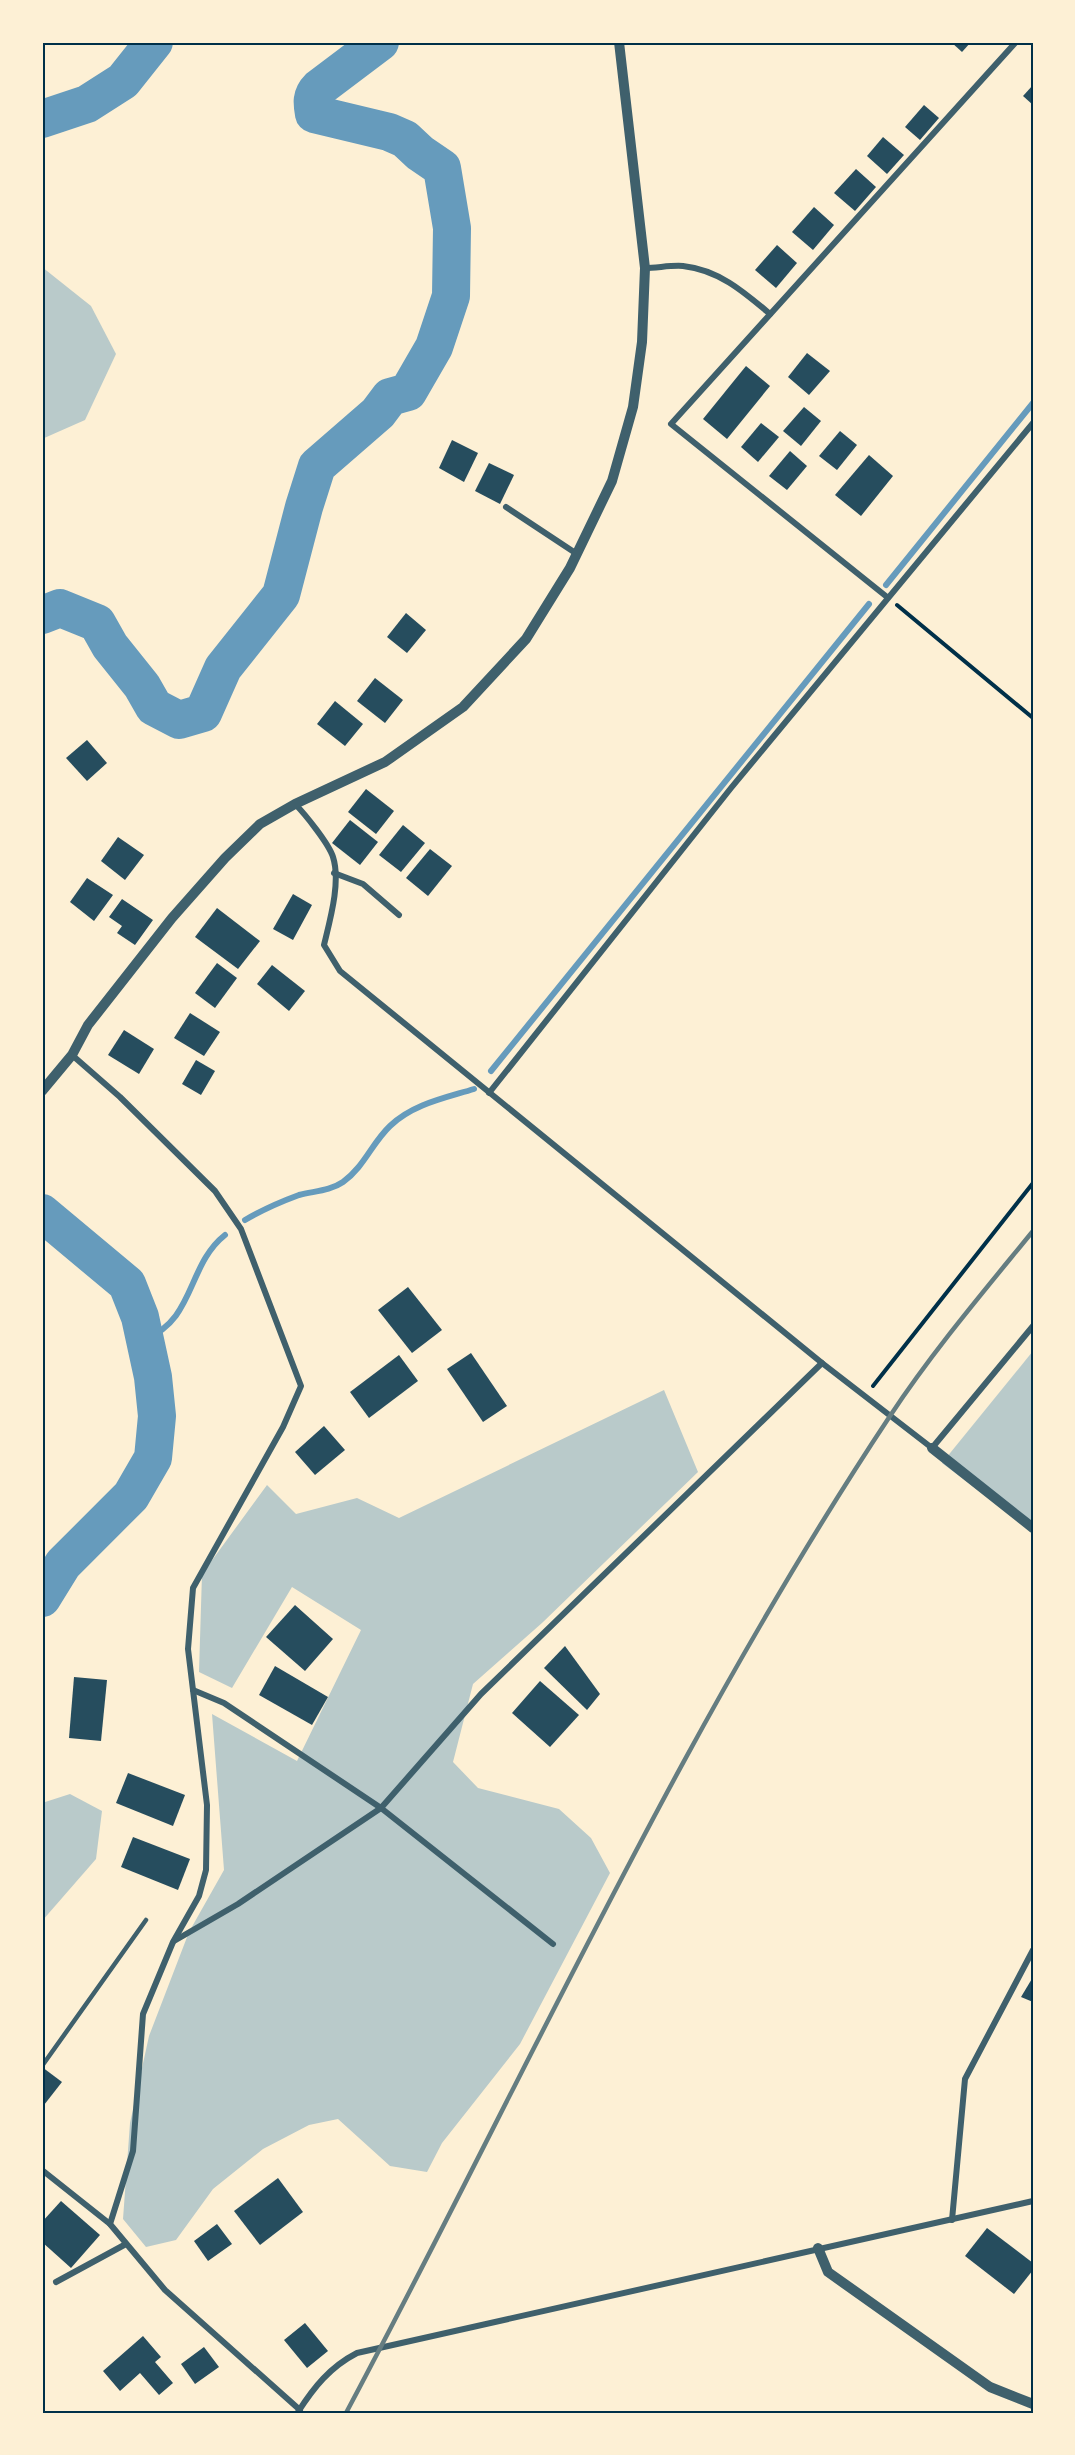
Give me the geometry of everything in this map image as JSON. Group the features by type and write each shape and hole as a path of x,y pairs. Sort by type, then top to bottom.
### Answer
{"street":[{"path":"42,1091 72,1055 88,1025 172,918 225,858 260,824 295,804 385,762 463,707 526,639 577,554 612,481 633,407 642,342 645,268 619,42"},
{"path":"887,597 671,424 1016,42"},
{"path":"645,268 683,266 714,273 741,289 770,314"},
{"path":"489,1093 731,788 1033,423"},
{"path":"506,507 577,554"},
{"path":"295,804 306,815 333,857 336,898 324,945 340,971 822,1363 1033,1528"},
{"path":"334,873 363,884 399,915"},
{"path":"72,1055 120,1097 216,1191 241,1229 301,1386 282,1427 193,1588 188,1649 207,1805 206,1870 199,1896 173,1942 143,2014 133,2151 110,2224"},
{"path":"932,1448 1033,1326"},
{"path":"173,1942 238,1904 381,1808 481,1694 822,1363"},
{"path":"193,1690 224,1703 381,1808 553,1944"},
{"path":"952,2220 965,2079 1033,1950"},
{"path":"42,2170 110,2224 165,2290 299,2412 318,2383 337,2363 357,2353 1033,2201"},
{"path":"56,2282 126,2244"},
{"path":"818,2248 828,2272 990,2387 1033,2404"}],"lane":[{"path":"42,2066 146,1920"}],"path":[{"path":"887,597 1033,717"},
{"path":"865,1396 1033,1183"}],"shaded area":[{"path":"42,267 91,306 116,354 85,420 42,439"},
{"path":"1033,1351 1033,1532 942,1463"},
{"path":"664,1390 698,1472 542,1623 473,1684 453,1762 478,1788 559,1809 591,1838 610,1873 520,2044 442,2143 427,2172 390,2166 338,2119 309,2125 263,2149 213,2189 176,2240 146,2247 123,2219 130,2123 149,2036 189,1932 224,1870 212,1714 297,1761 361,1630 292,1587 232,1688 199,1672 202,1574 267,1485 296,1514 357,1498 399,1518"},
{"path":"70,1794 102,1811 96,1859 42,1921 42,1803"}],"building":[{"path":"951,42 971,42 962,52"},
{"path":"1033,85 1033,105 1023,96"},
{"path":"924,105 939,118 920,140 905,127"},
{"path":"883,137 904,155 887,174 867,156"},
{"path":"856,169 876,187 855,211 834,193"},
{"path":"814,207 834,225 813,250 792,232"},
{"path":"777,245 797,263 776,288 755,270"},
{"path":"807,353 830,371 809,395 788,377"},
{"path":"746,366 770,386 727,439 703,419"},
{"path":"804,407 821,421 801,446 783,431"},
{"path":"761,423 779,437 758,462 741,447"},
{"path":"840,431 857,445 837,470 819,456"},
{"path":"452,440 478,453 464,482 439,468"},
{"path":"790,451 807,466 787,490 769,476"},
{"path":"869,455 893,476 861,516 835,495"},
{"path":"489,463 514,475 500,504 475,491"},
{"path":"406,613 426,630 407,653 387,637"},
{"path":"375,678 403,700 385,723 357,701"},
{"path":"335,701 363,724 345,746 317,724"},
{"path":"87,740 107,763 87,781 66,758"},
{"path":"366,789 394,811 376,834 348,812"},
{"path":"350,820 378,842 360,865 332,843"},
{"path":"403,825 425,843 401,872 379,855"},
{"path":"118,837 144,855 125,880 101,861"},
{"path":"430,849 452,866 428,896 406,878"},
{"path":"87,878 113,895 94,921 70,902"},
{"path":"293,894 312,905 293,940 273,929"},
{"path":"122,899 153,920 135,945 117,933 122,926 109,917"},
{"path":"217,908 260,941 238,969 195,937"},
{"path":"217,963 237,978 215,1008 195,993"},
{"path":"272,965 305,991 289,1011 257,984"},
{"path":"190,1013 220,1032 204,1056 174,1038"},
{"path":"124,1030 154,1049 139,1074 108,1055"},
{"path":"196,1060 215,1071 201,1095 182,1084"},
{"path":"408,1287 442,1330 412,1353 378,1310"},
{"path":"471,1353 507,1406 483,1422 447,1369"},
{"path":"399,1355 418,1381 369,1418 350,1392"},
{"path":"324,1426 345,1450 315,1475 295,1452"},
{"path":"295,1605 333,1639 305,1671 266,1637"},
{"path":"565,1646 600,1694 587,1710 544,1668"},
{"path":"275,1666 328,1697 312,1725 259,1695"},
{"path":"74,1677 107,1680 101,1741 69,1738"},
{"path":"540,1681 579,1715 550,1747 512,1713"},
{"path":"128,1773 185,1795 173,1826 116,1803"},
{"path":"133,1837 190,1859 178,1890 121,1867"},
{"path":"1033,1977 1033,2002 1021,1997"},
{"path":"42,2067 62,2082 44,2105 42,2103"},
{"path":"278,2178 303,2212 260,2245 234,2211"},
{"path":"61,2201 100,2235 71,2268 42,2242 42,2222"},
{"path":"217,2224 232,2244 208,2261 194,2241"},
{"path":"987,2228 1033,2263 1033,2270 1014,2294 965,2256"},
{"path":"305,2323 328,2351 307,2368 284,2340"},
{"path":"143,2336 161,2357 155,2362 173,2383 159,2395 140,2373 120,2391 103,2371"},
{"path":"204,2347 219,2367 195,2384 181,2364"}],"waterway":[{"path":"42,119 87,104 123,81 154,42"},
{"path":"42,615 60,608 97,623 110,646 142,686 154,707 179,720 203,713 223,668 281,595 317,466 378,413 390,397 408,392 434,347 451,296 452,228 442,168 405,139 389,132 314,114 313,106 313,97 319,88 380,42"},
{"path":"886,585 1033,403"},
{"path":"491,1071 869,604"},
{"path":"245,1220 299,1195 338,1185 357,1169 384,1133 399,1118 419,1107 474,1089"},
{"path":"42,1213 127,1284 140,1317 153,1377 157,1416 153,1458 131,1496 63,1564 42,1598"},
{"path":"145,1339 161,1330 173,1319 182,1306 204,1261 225,1235"}],"railway":[{"path":"346,2413 606,1908 741,1658 814,1536 906,1392 1033,1231"}]}
